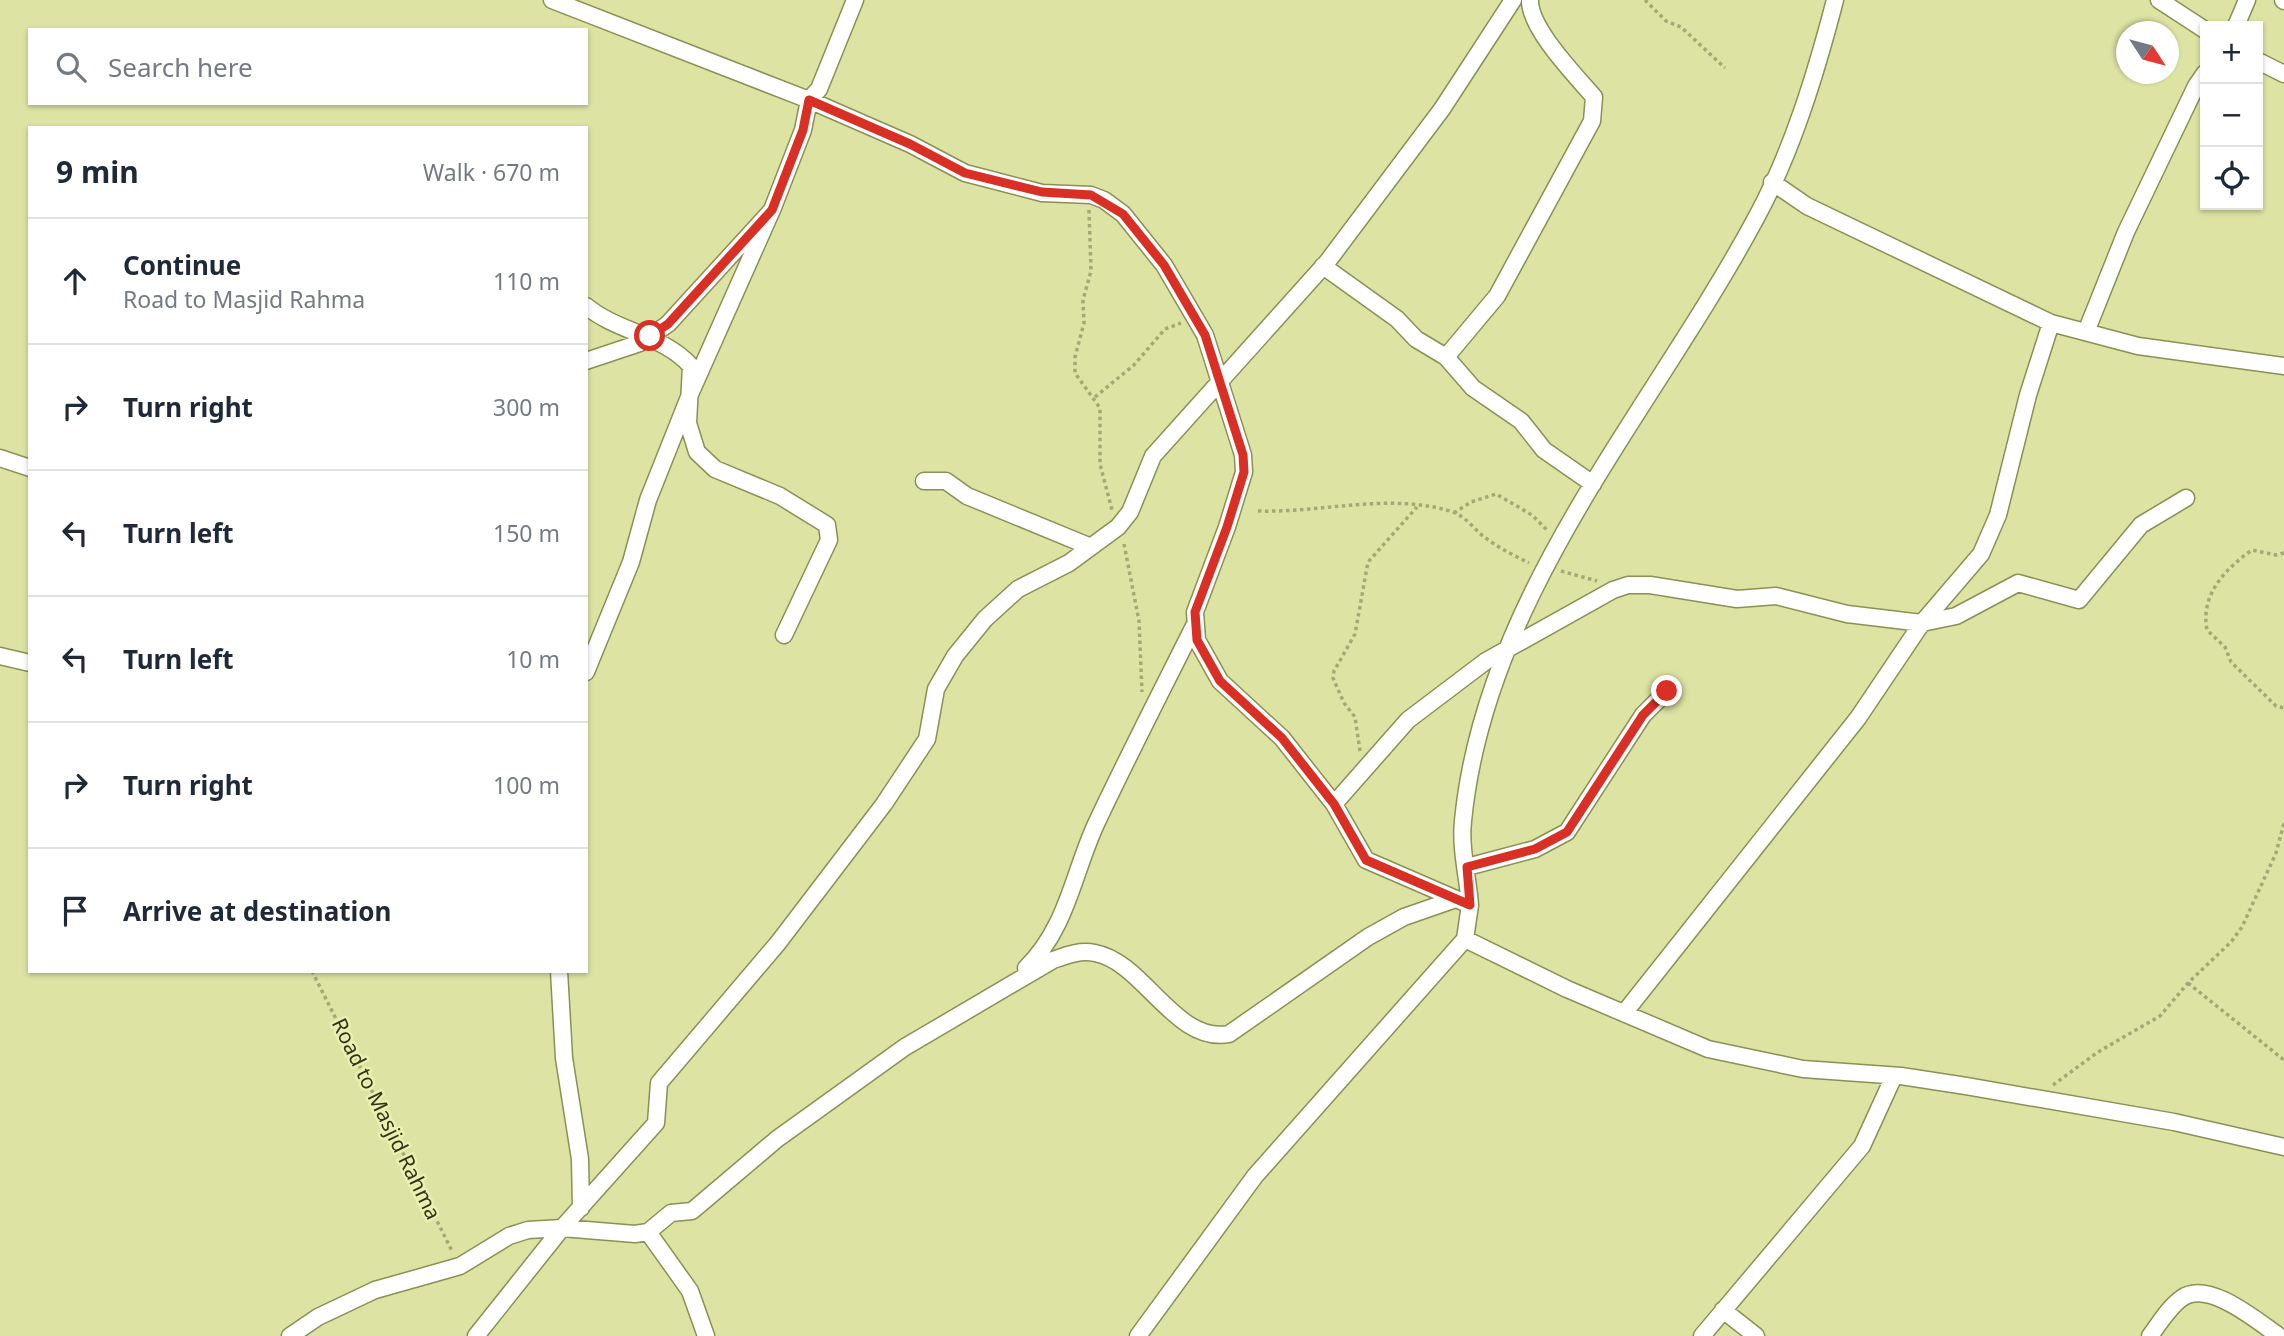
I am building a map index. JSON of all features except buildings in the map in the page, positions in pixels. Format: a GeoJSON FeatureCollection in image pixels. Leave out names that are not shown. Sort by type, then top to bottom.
{"type":"FeatureCollection","features":[{"type":"Feature","properties":{"kind":"street"},"geometry":{"type":"LineString","coordinates":[[552,0],[809,100],[910,144],[965,173],[1042,192],[1091,195],[1123,214],[1164,265],[1196,317],[1221,380],[1243,455],[1244,472],[1227,527],[1195,612],[1197,640],[1220,681],[1282,738],[1334,804],[1366,860],[1453,900],[1470,905]]}},
{"type":"Feature","properties":{"kind":"street"},"geometry":{"type":"LineString","coordinates":[[588,667],[631,562],[648,500],[691,392],[772,210],[803,130],[809,100],[819,89],[855,0]]}},
{"type":"Feature","properties":{"kind":"street"},"geometry":{"type":"LineString","coordinates":[[476,1336],[562,1228],[656,1123],[660,1083],[778,943],[884,804],[927,739],[936,689],[955,656],[985,619],[1018,589],[1069,563],[1118,527],[1130,512],[1153,456],[1323,266],[1442,109],[1513,0]]}},
{"type":"Feature","properties":{"kind":"street"},"geometry":{"type":"LineString","coordinates":[[1446,357],[1497,296],[1592,121],[1594,97],[1556,52],[1530,9],[1530,0]]}},
{"type":"Feature","properties":{"kind":"street"},"geometry":{"type":"LineString","coordinates":[[1138,1336],[1255,1177],[1465,939],[1470,905],[1463,823],[1480,720],[1508,650],[1556,546],[1737,251],[1772,182],[1797,121],[1835,0]]}},
{"type":"Feature","properties":{"kind":"street"},"geometry":{"type":"LineString","coordinates":[[2159,0],[2200,27]]}},
{"type":"Feature","properties":{"kind":"street"},"geometry":{"type":"LineString","coordinates":[[2238,21],[2248,0]]}},
{"type":"Feature","properties":{"kind":"street"},"geometry":{"type":"LineString","coordinates":[[2263,64],[2284,75]]}},
{"type":"Feature","properties":{"kind":"street"},"geometry":{"type":"LineString","coordinates":[[2086,332],[2126,233],[2200,80]]}},
{"type":"Feature","properties":{"kind":"street"},"geometry":{"type":"LineString","coordinates":[[1772,182],[1807,206],[2051,323],[2138,346],[2284,366]]}},
{"type":"Feature","properties":{"kind":"street"},"geometry":{"type":"LineString","coordinates":[[588,360],[640,343],[668,324],[772,210]]}},
{"type":"Feature","properties":{"kind":"street"},"geometry":{"type":"LineString","coordinates":[[1323,266],[1396,320],[1416,339],[1446,357],[1474,388],[1521,421],[1544,450],[1592,484]]}},
{"type":"Feature","properties":{"kind":"street"},"geometry":{"type":"LineString","coordinates":[[588,308],[600,317],[650,336],[680,354],[691,366],[688,424],[697,452],[715,468],[780,496],[827,525],[829,540],[784,635]]}},
{"type":"Feature","properties":{"kind":"street"},"geometry":{"type":"LineString","coordinates":[[1625,1012],[1858,718],[1922,623],[1980,554],[1998,515],[2028,395],[2051,323]]}},
{"type":"Feature","properties":{"kind":"street"},"geometry":{"type":"LineString","coordinates":[[0,458],[28,467]]}},
{"type":"Feature","properties":{"kind":"street"},"geometry":{"type":"LineString","coordinates":[[924,481],[946,481],[967,496],[1091,547]]}},
{"type":"Feature","properties":{"kind":"street"},"geometry":{"type":"LineString","coordinates":[[1334,804],[1408,720],[1486,661],[1547,630],[1595,597],[1619,588],[1650,585],[1737,599],[1776,596],[1847,614],[1922,623],[1956,616],[2018,583],[2079,600],[2141,526],[2186,498]]}},
{"type":"Feature","properties":{"kind":"street"},"geometry":{"type":"LineString","coordinates":[[1011,983],[1039,956],[1054,934],[1095,828],[1194,626]]}},
{"type":"Feature","properties":{"kind":"street"},"geometry":{"type":"LineString","coordinates":[[0,656],[28,663]]}},
{"type":"Feature","properties":{"kind":"street"},"geometry":{"type":"LineString","coordinates":[[1467,867],[1535,849],[1567,832],[1643,715],[1667,691]]}},
{"type":"Feature","properties":{"kind":"street"},"geometry":{"type":"LineString","coordinates":[[290,1336],[318,1317],[375,1290],[460,1266],[509,1237],[528,1230],[562,1228],[648,1232],[671,1213],[692,1211],[777,1139],[873,1070],[956,1015],[1053,960],[1078,952],[1098,953],[1117,963],[1198,1031],[1218,1036],[1229,1034],[1368,937],[1404,917],[1453,900]]}},
{"type":"Feature","properties":{"kind":"street"},"geometry":{"type":"LineString","coordinates":[[1465,939],[1567,989],[1721,1052],[1803,1069],[1894,1076],[2036,1098],[2174,1122],[2284,1147]]}},
{"type":"Feature","properties":{"kind":"street"},"geometry":{"type":"LineString","coordinates":[[559,973],[564,1058],[580,1159],[582,1208]]}},
{"type":"Feature","properties":{"kind":"street"},"geometry":{"type":"LineString","coordinates":[[1702,1336],[1863,1146],[1894,1076]]}},
{"type":"Feature","properties":{"kind":"street"},"geometry":{"type":"LineString","coordinates":[[648,1232],[690,1292],[706,1336]]}},
{"type":"Feature","properties":{"kind":"street"},"geometry":{"type":"LineString","coordinates":[[2150,1336],[2180,1299],[2190,1293],[2208,1293],[2240,1309],[2279,1336]]}},
{"type":"Feature","properties":{"kind":"street"},"geometry":{"type":"LineString","coordinates":[[1723,1310],[1756,1336]]}},
{"type":"Feature","properties":{"kind":"path"},"geometry":{"type":"LineString","coordinates":[[1645,0],[1667,21],[1681,27],[1725,68]]}},
{"type":"Feature","properties":{"kind":"path"},"geometry":{"type":"LineString","coordinates":[[1091,195],[1088,213],[1091,271],[1083,300],[1084,323],[1075,357],[1075,373],[1100,408],[1100,464],[1130,565],[1139,621],[1142,692]]}},
{"type":"Feature","properties":{"kind":"path"},"geometry":{"type":"LineString","coordinates":[[1094,397],[1128,371],[1165,329],[1196,317]]}},
{"type":"Feature","properties":{"kind":"path"},"geometry":{"type":"LineString","coordinates":[[1454,513],[1471,502],[1496,495],[1532,514],[1546,528],[1575,574]]}},
{"type":"Feature","properties":{"kind":"path"},"geometry":{"type":"LineString","coordinates":[[1258,511],[1294,512],[1374,504],[1418,506],[1454,513],[1508,553],[1546,568],[1619,588]]}},
{"type":"Feature","properties":{"kind":"path"},"geometry":{"type":"LineString","coordinates":[[1361,774],[1355,717],[1344,703],[1333,678],[1334,671],[1355,634],[1368,562],[1418,506]]}},
{"type":"Feature","properties":{"kind":"path"},"geometry":{"type":"LineString","coordinates":[[2284,552],[2271,555],[2252,550],[2232,564],[2208,597],[2205,607],[2207,631],[2225,647],[2231,662],[2276,706],[2284,708]]}},
{"type":"Feature","properties":{"kind":"path"},"geometry":{"type":"LineString","coordinates":[[2036,1098],[2098,1052],[2149,1024],[2231,942],[2242,927],[2276,853],[2284,822]]}},
{"type":"Feature","properties":{"kind":"path","name":"Road to Masjid Rahma"},"geometry":{"type":"LineString","coordinates":[[313,973],[460,1266]]}},
{"type":"Feature","properties":{"kind":"path"},"geometry":{"type":"LineString","coordinates":[[2188,983],[2284,1060]]}},
{"type":"Feature","properties":{"kind":"route"},"geometry":{"type":"LineString","coordinates":[[650,336],[668,324],[772,210],[803,130],[809,100],[910,144],[965,173],[1042,192],[1091,195],[1104,200],[1123,214],[1180,289],[1211,350],[1243,455],[1244,472],[1227,527],[1195,612],[1197,640],[1220,681],[1282,738],[1334,804],[1358,851],[1366,860],[1453,900],[1470,905],[1467,867],[1535,849],[1567,832],[1643,715],[1667,691]]}}]}
